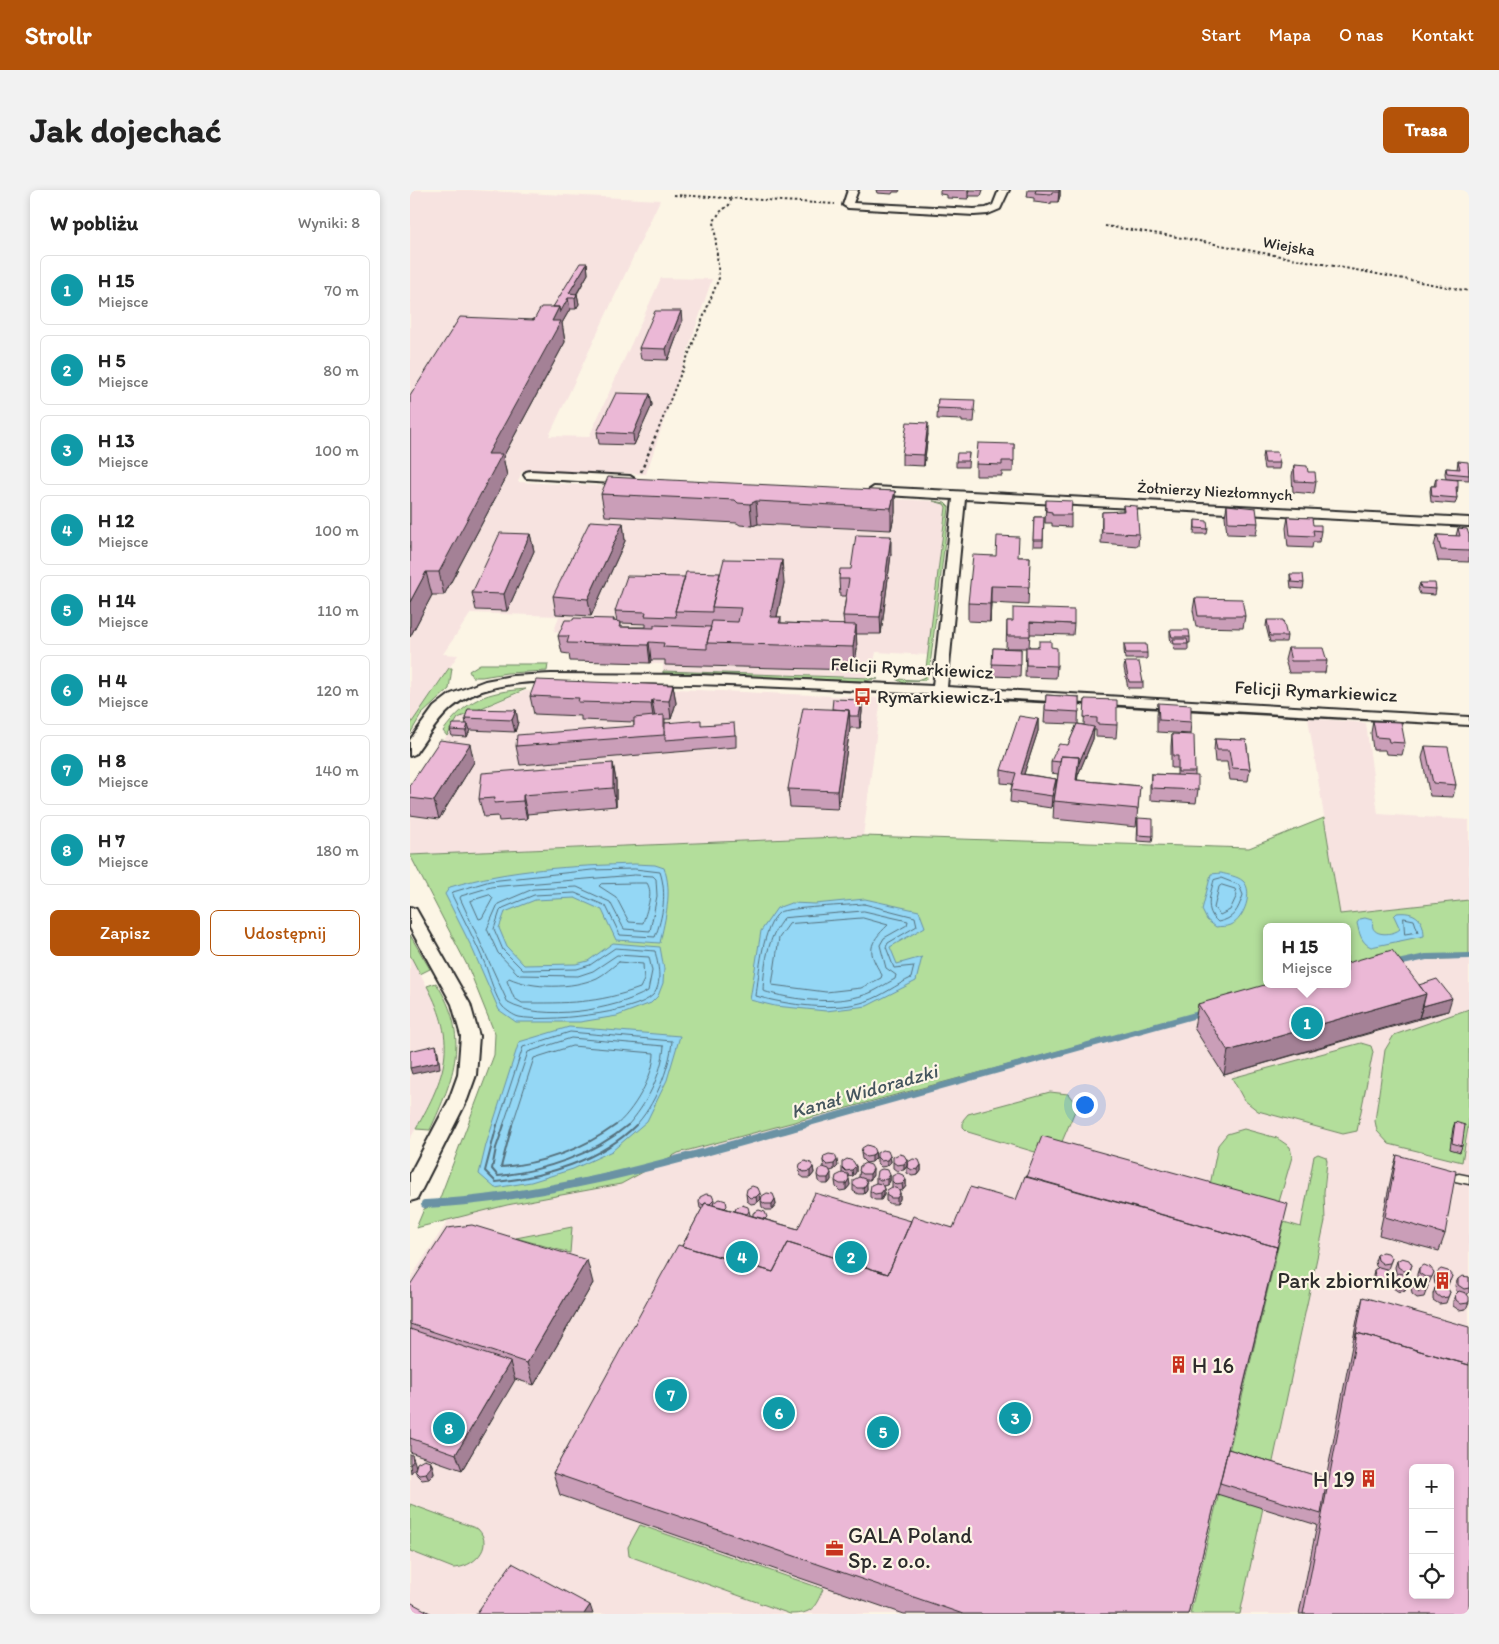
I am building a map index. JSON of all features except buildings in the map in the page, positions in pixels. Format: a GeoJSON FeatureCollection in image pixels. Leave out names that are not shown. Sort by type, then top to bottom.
{"type":"FeatureCollection","features":[{"type":"Feature","properties":{"kind":"street"},"geometry":{"type":"LineString","coordinates":[[853,190],[848,205],[974,212],[997,207],[1000,204],[1004,190]]}},
{"type":"Feature","properties":{"kind":"street"},"geometry":{"type":"LineString","coordinates":[[530,475],[638,480]]}},
{"type":"Feature","properties":{"kind":"street","name":"Żołnierzy Niezłomnych"},"geometry":{"type":"LineString","coordinates":[[863,491],[1469,522]]}},
{"type":"Feature","properties":{"kind":"street"},"geometry":{"type":"LineString","coordinates":[[940,690],[959,496]]}},
{"type":"Feature","properties":{"kind":"street","name":"Felicji Rymarkiewicz"},"geometry":{"type":"LineString","coordinates":[[410,751],[446,704],[479,687],[512,680],[700,679],[940,690],[1469,721]]}},
{"type":"Feature","properties":{"kind":"street"},"geometry":{"type":"LineString","coordinates":[[410,914],[461,1004],[470,1036],[467,1076],[461,1092],[410,1193]]}},
{"type":"Feature","properties":{"kind":"path"},"geometry":{"type":"LineString","coordinates":[[674,195],[848,205]]}},
{"type":"Feature","properties":{"kind":"path"},"geometry":{"type":"LineString","coordinates":[[638,480],[719,278],[714,221],[717,214],[723,208],[730,205],[732,198]]}},
{"type":"Feature","properties":{"kind":"path","name":"Wiejska"},"geometry":{"type":"LineString","coordinates":[[1105,226],[1150,232],[1469,291]]}},
{"type":"Feature","properties":{"kind":"shaded area"},"geometry":{"type":"Polygon","coordinates":[[[410,190],[470,190],[660,200],[549,436],[589,437],[661,278],[712,279],[646,474],[522,471],[518,482],[856,497],[933,501],[945,504],[928,655],[876,652],[871,678],[663,671],[663,664],[570,661],[572,654],[562,653],[568,637],[554,631],[559,616],[471,613],[443,654],[458,655],[410,725],[410,190]]]}},
{"type":"Feature","properties":{"kind":"shaded area"},"geometry":{"type":"Polygon","coordinates":[[[676,689],[881,698],[863,836],[410,855],[410,795],[458,718],[525,691],[676,689]]]}},
{"type":"Feature","properties":{"kind":"shaded area"},"geometry":{"type":"Polygon","coordinates":[[[1308,718],[1366,723],[1378,814],[1469,820],[1469,900],[1340,914],[1308,718]]]}},
{"type":"Feature","properties":{"kind":"shaded area"},"geometry":{"type":"Polygon","coordinates":[[[410,955],[435,1001],[446,1037],[445,1065],[432,1100],[410,1139],[410,955]]]}},
{"type":"Feature","properties":{"kind":"shaded area"},"geometry":{"type":"Polygon","coordinates":[[[1469,958],[1469,1614],[410,1614],[410,1279],[451,1216],[621,1183],[678,1153],[1012,1064],[1286,988],[1351,988],[1351,982],[1384,961],[1469,958]]]}},
{"type":"Feature","properties":{"kind":"green space"},"geometry":{"type":"Polygon","coordinates":[[[933,501],[945,503],[949,507],[929,674],[925,680],[906,681],[905,684],[896,679],[917,680],[925,677],[946,507],[944,504],[933,501]]]}},
{"type":"Feature","properties":{"kind":"green space"},"geometry":{"type":"Polygon","coordinates":[[[480,664],[548,664],[547,671],[472,677],[469,671],[480,664]]]}},
{"type":"Feature","properties":{"kind":"green space"},"geometry":{"type":"Polygon","coordinates":[[[449,668],[452,668],[449,689],[421,715],[410,734],[410,725],[449,668]]]}},
{"type":"Feature","properties":{"kind":"green space"},"geometry":{"type":"Polygon","coordinates":[[[663,671],[878,679],[863,681],[663,673],[663,671]]]}},
{"type":"Feature","properties":{"kind":"green space"},"geometry":{"type":"Polygon","coordinates":[[[526,689],[458,718],[447,736],[443,731],[460,711],[478,699],[500,692],[526,689]]]}},
{"type":"Feature","properties":{"kind":"green space"},"geometry":{"type":"Polygon","coordinates":[[[1324,818],[1340,914],[1469,900],[1469,958],[1384,961],[1351,970],[1351,923],[1263,923],[1263,988],[1287,988],[1012,1064],[678,1153],[621,1184],[507,1205],[416,1228],[424,1209],[438,1203],[494,1055],[495,1034],[468,967],[410,855],[863,836],[1249,848],[1324,818]]]}},
{"type":"Feature","properties":{"kind":"green space"},"geometry":{"type":"Polygon","coordinates":[[[410,935],[430,969],[420,974],[410,955],[410,935]]]}},
{"type":"Feature","properties":{"kind":"green space"},"geometry":{"type":"Polygon","coordinates":[[[436,983],[447,1002],[453,1021],[456,1039],[455,1057],[446,1093],[430,1130],[416,1129],[435,1092],[444,1059],[443,1025],[427,986],[436,983]]]}},
{"type":"Feature","properties":{"kind":"green space"},"geometry":{"type":"Polygon","coordinates":[[[1469,1009],[1469,1122],[1462,1162],[1389,1144],[1377,1131],[1375,1121],[1385,1050],[1394,1035],[1469,1009]]]}},
{"type":"Feature","properties":{"kind":"green space"},"geometry":{"type":"Polygon","coordinates":[[[1361,1043],[1371,1046],[1373,1052],[1357,1131],[1343,1134],[1258,1111],[1244,1100],[1232,1078],[1361,1043]]]}},
{"type":"Feature","properties":{"kind":"green space"},"geometry":{"type":"Polygon","coordinates":[[[1050,1092],[1068,1094],[1075,1103],[1075,1111],[1055,1158],[968,1132],[963,1127],[963,1120],[968,1114],[1050,1092]]]}},
{"type":"Feature","properties":{"kind":"green space"},"geometry":{"type":"Polygon","coordinates":[[[1244,1129],[1277,1138],[1290,1147],[1292,1157],[1274,1219],[1207,1200],[1218,1145],[1227,1134],[1244,1129]]]}},
{"type":"Feature","properties":{"kind":"green space"},"geometry":{"type":"Polygon","coordinates":[[[1318,1154],[1326,1157],[1327,1161],[1324,1192],[1325,1221],[1240,1614],[1190,1614],[1284,1222],[1301,1227],[1314,1156],[1318,1154]]]}},
{"type":"Feature","properties":{"kind":"green space"},"geometry":{"type":"Polygon","coordinates":[[[572,1227],[570,1253],[516,1238],[572,1227]]]}},
{"type":"Feature","properties":{"kind":"green space"},"geometry":{"type":"Polygon","coordinates":[[[410,1504],[478,1529],[483,1536],[484,1543],[479,1555],[468,1564],[453,1568],[410,1551],[410,1504]]]}},
{"type":"Feature","properties":{"kind":"green space"},"geometry":{"type":"Polygon","coordinates":[[[640,1525],[823,1589],[812,1609],[803,1613],[790,1614],[629,1556],[628,1547],[640,1525]]]}},
{"type":"Feature","properties":{"kind":"water"},"geometry":{"type":"Polygon","coordinates":[[[655,865],[664,868],[667,877],[666,915],[660,943],[616,940],[602,910],[575,898],[535,900],[505,912],[499,928],[507,947],[524,965],[576,964],[588,961],[613,943],[660,947],[664,969],[663,983],[658,996],[651,1003],[617,1016],[580,1022],[516,1022],[499,1010],[472,948],[445,894],[450,887],[518,872],[565,867],[655,865]]]}},
{"type":"Feature","properties":{"kind":"water"},"geometry":{"type":"Polygon","coordinates":[[[1221,873],[1243,881],[1248,891],[1246,904],[1236,922],[1229,926],[1216,927],[1207,920],[1202,910],[1211,874],[1221,873]]]}},
{"type":"Feature","properties":{"kind":"water"},"geometry":{"type":"Polygon","coordinates":[[[865,899],[919,911],[925,927],[890,947],[897,964],[922,957],[916,981],[867,1006],[826,1011],[775,1006],[750,1000],[761,931],[777,908],[791,903],[815,904],[865,899]]]}},
{"type":"Feature","properties":{"kind":"water"},"geometry":{"type":"Polygon","coordinates":[[[1397,913],[1408,913],[1417,917],[1424,930],[1424,936],[1371,947],[1365,943],[1357,923],[1360,919],[1372,920],[1373,928],[1378,933],[1390,933],[1400,929],[1394,916],[1397,913]]]}},
{"type":"Feature","properties":{"kind":"water"},"geometry":{"type":"Polygon","coordinates":[[[569,1027],[680,1036],[667,1080],[647,1121],[612,1151],[573,1169],[531,1182],[495,1188],[479,1174],[486,1145],[519,1042],[569,1027]]]}},
{"type":"Feature","properties":{"kind":"waterway","name":"Kanał Widoradzki"},"geometry":{"type":"LineString","coordinates":[[1393,964],[1426,957],[1469,956]]}},
{"type":"Feature","properties":{"kind":"waterway","name":"Kanał Widoradzki"},"geometry":{"type":"LineString","coordinates":[[798,1126],[1203,1013]]}},
{"type":"Feature","properties":{"kind":"waterway","name":"Kanał Widoradzki"},"geometry":{"type":"LineString","coordinates":[[425,1204],[521,1194],[569,1185],[663,1163],[803,1125]]}},
{"type":"Feature","properties":{"kind":"place","name":"Rymarkiewicz 1"},"geometry":{"type":"Point","coordinates":[863,696]}},
{"type":"Feature","properties":{"kind":"place","name":"H 15"},"geometry":{"type":"Point","coordinates":[1307,1023]}},
{"type":"Feature","properties":{"kind":"place","name":"H 12"},"geometry":{"type":"Point","coordinates":[742,1257]}},
{"type":"Feature","properties":{"kind":"place","name":"H 5"},"geometry":{"type":"Point","coordinates":[851,1257]}},
{"type":"Feature","properties":{"kind":"place","name":"Park zbiorników"},"geometry":{"type":"Point","coordinates":[1442,1280]}},
{"type":"Feature","properties":{"kind":"place","name":"H 16"},"geometry":{"type":"Point","coordinates":[1178,1365]}},
{"type":"Feature","properties":{"kind":"place","name":"H 8"},"geometry":{"type":"Point","coordinates":[671,1395]}},
{"type":"Feature","properties":{"kind":"place","name":"H 4"},"geometry":{"type":"Point","coordinates":[779,1413]}},
{"type":"Feature","properties":{"kind":"place","name":"H 13"},"geometry":{"type":"Point","coordinates":[1015,1418]}},
{"type":"Feature","properties":{"kind":"place","name":"H 7"},"geometry":{"type":"Point","coordinates":[449,1428]}},
{"type":"Feature","properties":{"kind":"place","name":"H 14"},"geometry":{"type":"Point","coordinates":[883,1432]}},
{"type":"Feature","properties":{"kind":"place","name":"H 19"},"geometry":{"type":"Point","coordinates":[1369,1479]}},
{"type":"Feature","properties":{"kind":"place","name":"GALA Poland Sp. z o.o."},"geometry":{"type":"Point","coordinates":[834,1548]}}]}
